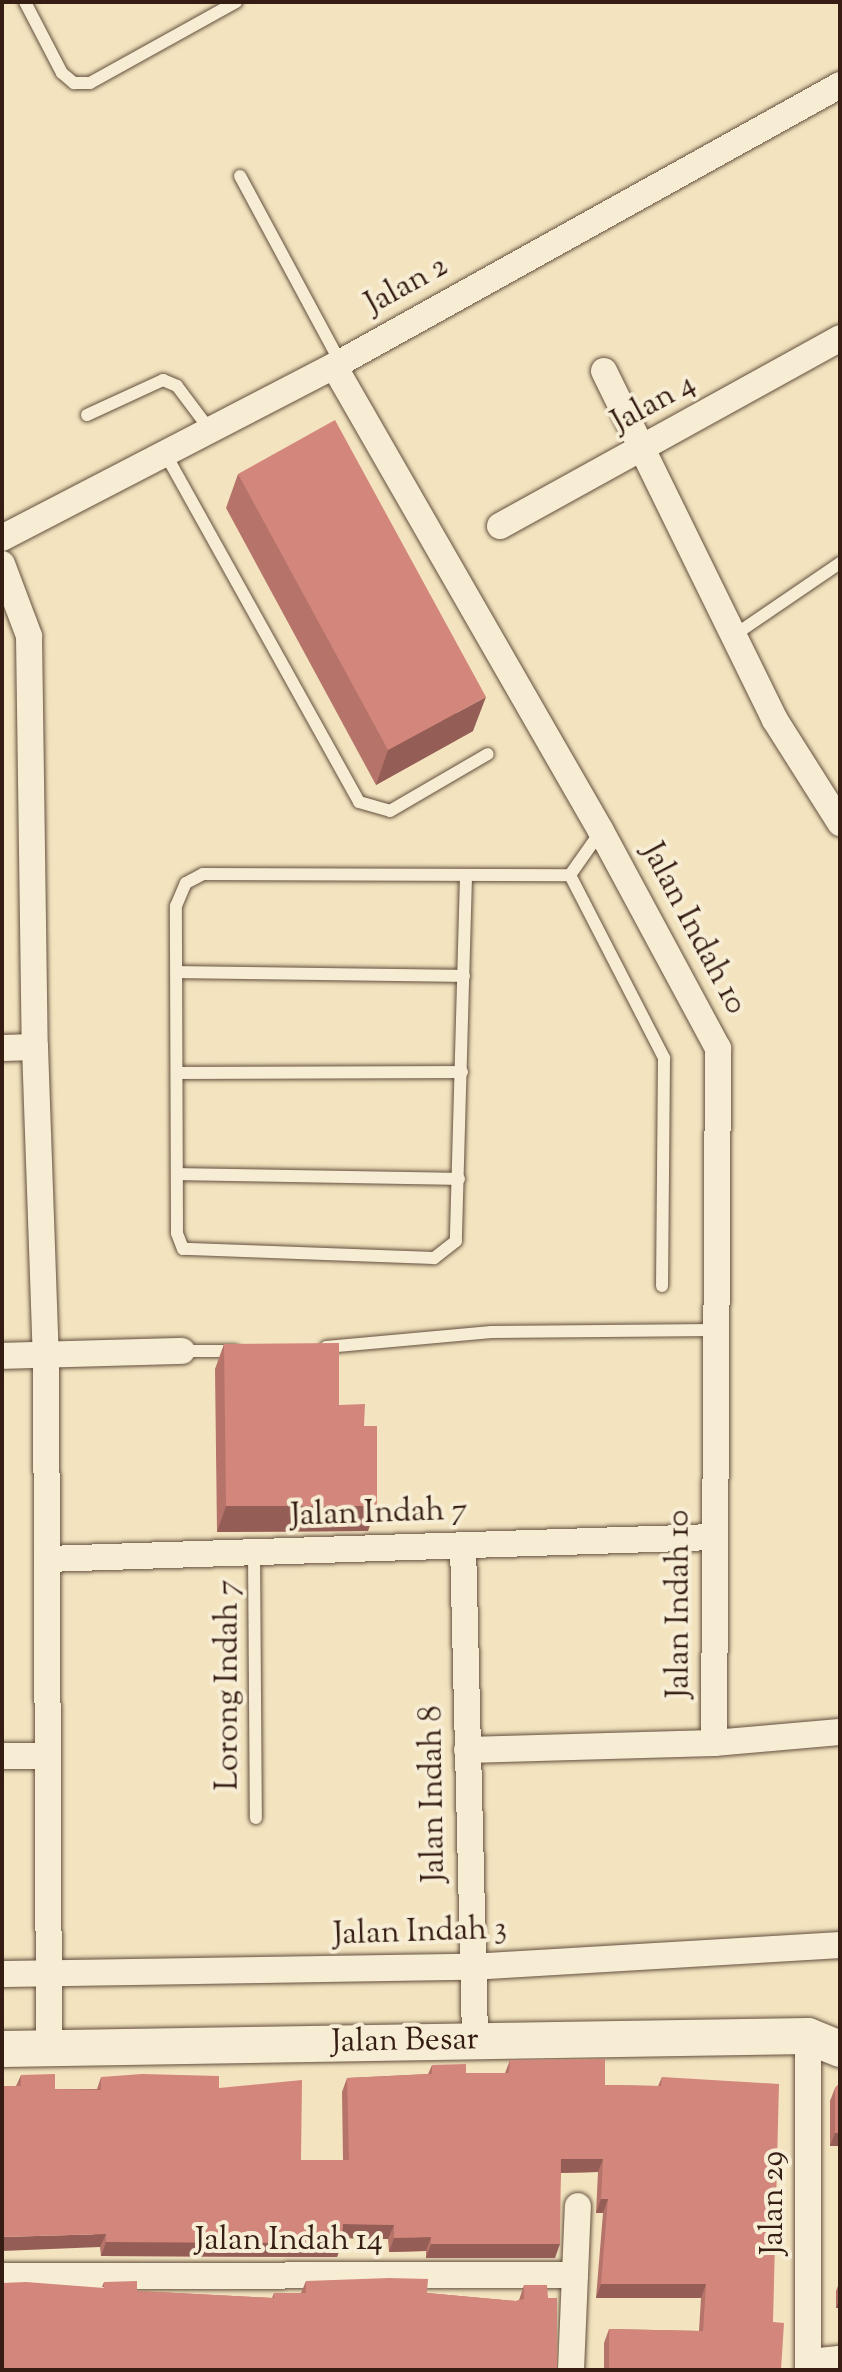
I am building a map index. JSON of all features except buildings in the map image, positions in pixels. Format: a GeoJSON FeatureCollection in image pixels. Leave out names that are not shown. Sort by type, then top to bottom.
{"type":"FeatureCollection","features":[{"type":"Feature","properties":{"kind":"street","name":"Jalan 2"},"geometry":{"type":"LineString","coordinates":[[2,538],[337,364],[840,85]]}},
{"type":"Feature","properties":{"kind":"street","name":"Jalan 4"},"geometry":{"type":"LineString","coordinates":[[500,526],[840,338]]}},
{"type":"Feature","properties":{"kind":"street","name":"Jalan Indah 10"},"geometry":{"type":"LineString","coordinates":[[337,364],[601,831],[718,1048],[714,1743]]}},
{"type":"Feature","properties":{"kind":"street"},"geometry":{"type":"LineString","coordinates":[[604,371],[775,720],[840,823]]}},
{"type":"Feature","properties":{"kind":"street"},"geometry":{"type":"LineString","coordinates":[[2,564],[29,636],[35,1047],[46,1357],[49,2048]]}},
{"type":"Feature","properties":{"kind":"street"},"geometry":{"type":"LineString","coordinates":[[2,1048],[35,1047]]}},
{"type":"Feature","properties":{"kind":"street"},"geometry":{"type":"LineString","coordinates":[[2,1356],[182,1351]]}},
{"type":"Feature","properties":{"kind":"street","name":"Jalan Indah 7"},"geometry":{"type":"LineString","coordinates":[[47,1559],[714,1537]]}},
{"type":"Feature","properties":{"kind":"street","name":"Jalan Indah 8"},"geometry":{"type":"LineString","coordinates":[[463,1545],[475,2041]]}},
{"type":"Feature","properties":{"kind":"street"},"geometry":{"type":"LineString","coordinates":[[467,1750],[714,1743],[840,1732]]}},
{"type":"Feature","properties":{"kind":"street"},"geometry":{"type":"LineString","coordinates":[[2,1756],[48,1756]]}},
{"type":"Feature","properties":{"kind":"street","name":"Jalan Indah 3"},"geometry":{"type":"LineString","coordinates":[[2,1974],[471,1967],[840,1945]]}},
{"type":"Feature","properties":{"kind":"street"},"geometry":{"type":"LineString","coordinates":[[824,2043],[840,2019]]}},
{"type":"Feature","properties":{"kind":"street","name":"Jalan Besar"},"geometry":{"type":"LineString","coordinates":[[2,2049],[475,2041],[824,2043]]}},
{"type":"Feature","properties":{"kind":"street","name":"Jalan 29"},"geometry":{"type":"LineString","coordinates":[[809,2366],[824,2043]]}},
{"type":"Feature","properties":{"kind":"street"},"geometry":{"type":"LineString","coordinates":[[571,2370],[578,2206]]}},
{"type":"Feature","properties":{"kind":"street","name":"Jalan Indah 14"},"geometry":{"type":"LineString","coordinates":[[2,2276],[575,2275]]}},
{"type":"Feature","properties":{"kind":"street"},"geometry":{"type":"LineString","coordinates":[[809,2366],[840,2359]]}},
{"type":"Feature","properties":{"kind":"lane"},"geometry":{"type":"LineString","coordinates":[[25,2],[62,73],[74,83],[90,83],[236,2]]}},
{"type":"Feature","properties":{"kind":"lane"},"geometry":{"type":"LineString","coordinates":[[240,176],[337,364]]}},
{"type":"Feature","properties":{"kind":"lane"},"geometry":{"type":"LineString","coordinates":[[87,415],[163,380],[177,386],[210,430]]}},
{"type":"Feature","properties":{"kind":"lane"},"geometry":{"type":"LineString","coordinates":[[166,455],[359,802],[390,811],[488,754]]}},
{"type":"Feature","properties":{"kind":"lane"},"geometry":{"type":"LineString","coordinates":[[733,636],[840,563]]}},
{"type":"Feature","properties":{"kind":"lane"},"geometry":{"type":"LineString","coordinates":[[570,875],[601,831]]}},
{"type":"Feature","properties":{"kind":"lane"},"geometry":{"type":"LineString","coordinates":[[466,876],[456,1241],[447,1253],[419,1257],[183,1249],[177,1233],[179,1073],[176,906],[186,883],[203,874],[570,875]]}},
{"type":"Feature","properties":{"kind":"lane"},"geometry":{"type":"LineString","coordinates":[[570,875],[664,1058],[662,1286]]}},
{"type":"Feature","properties":{"kind":"lane"},"geometry":{"type":"LineString","coordinates":[[178,972],[464,976]]}},
{"type":"Feature","properties":{"kind":"lane"},"geometry":{"type":"LineString","coordinates":[[179,1073],[462,1072]]}},
{"type":"Feature","properties":{"kind":"lane"},"geometry":{"type":"LineString","coordinates":[[179,1174],[459,1179]]}},
{"type":"Feature","properties":{"kind":"lane"},"geometry":{"type":"LineString","coordinates":[[313,1348],[491,1332],[716,1330]]}},
{"type":"Feature","properties":{"kind":"lane"},"geometry":{"type":"LineString","coordinates":[[182,1351],[252,1350]]}},
{"type":"Feature","properties":{"kind":"lane","name":"Lorong Indah 7"},"geometry":{"type":"LineString","coordinates":[[254,1552],[256,1818]]}}]}
